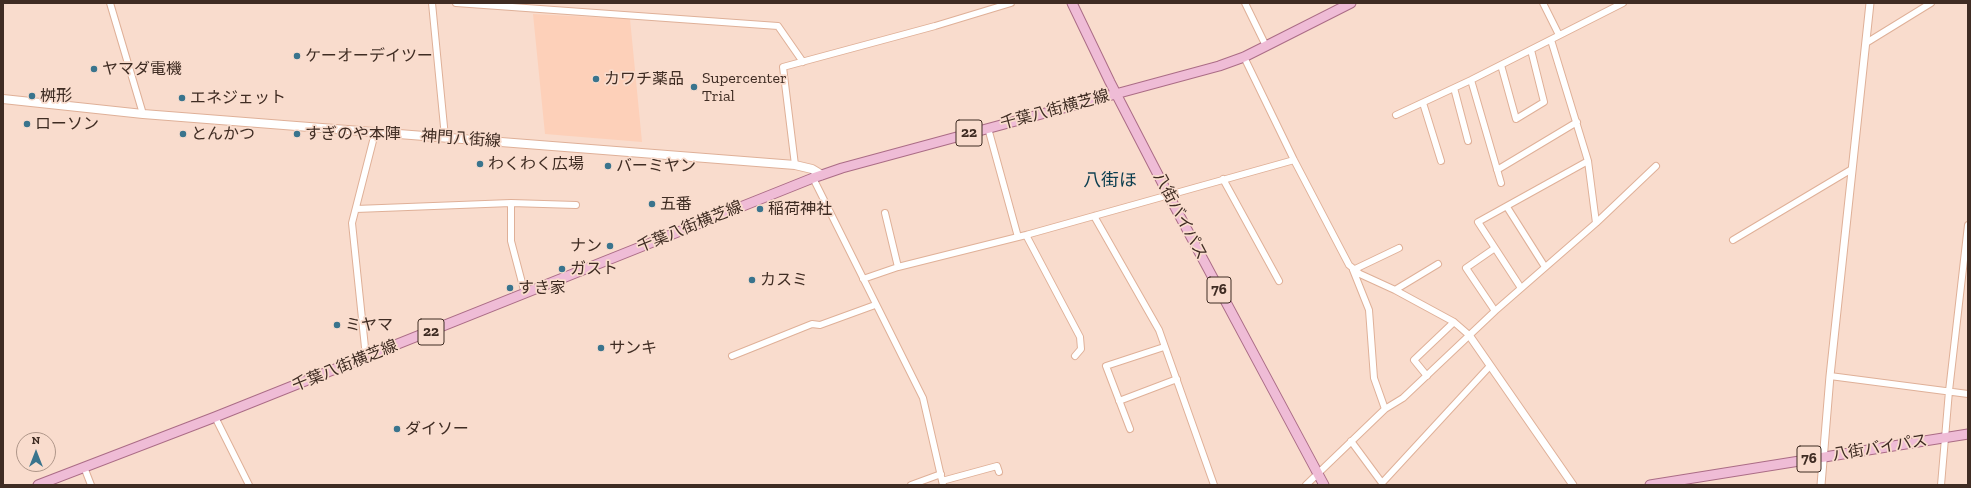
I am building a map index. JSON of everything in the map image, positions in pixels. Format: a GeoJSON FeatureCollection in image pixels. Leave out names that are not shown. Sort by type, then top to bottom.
{"type":"FeatureCollection","features":[{"type":"Feature","properties":{"kind":"main road","name":"76"},"geometry":{"type":"LineString","coordinates":[[1072,3],[1117,94]]}},
{"type":"Feature","properties":{"kind":"main road","name":"千葉八街横芝線"},"geometry":{"type":"LineString","coordinates":[[38,485],[215,417],[817,177],[988,128],[1117,94],[1244,57],[1351,3]]}},
{"type":"Feature","properties":{"kind":"main road","name":"八街バイパス"},"geometry":{"type":"LineString","coordinates":[[1117,94],[1168,194],[1317,475],[1324,485]]}},
{"type":"Feature","properties":{"kind":"main road","name":"神門八街線"},"geometry":{"type":"LineString","coordinates":[[3,99],[143,114],[795,165],[812,169],[817,177]]}},
{"type":"Feature","properties":{"kind":"main road","name":"八街バイパス"},"geometry":{"type":"LineString","coordinates":[[1650,485],[1968,434]]}},
{"type":"Feature","properties":{"kind":"street"},"geometry":{"type":"LineString","coordinates":[[110,3],[143,114]]}},
{"type":"Feature","properties":{"kind":"street"},"geometry":{"type":"LineString","coordinates":[[432,3],[445,137]]}},
{"type":"Feature","properties":{"kind":"street"},"geometry":{"type":"LineString","coordinates":[[456,3],[778,26],[803,62]]}},
{"type":"Feature","properties":{"kind":"street"},"geometry":{"type":"LineString","coordinates":[[795,165],[783,67],[935,26],[1011,3]]}},
{"type":"Feature","properties":{"kind":"street"},"geometry":{"type":"LineString","coordinates":[[1244,3],[1266,46]]}},
{"type":"Feature","properties":{"kind":"street"},"geometry":{"type":"LineString","coordinates":[[1543,3],[1559,35]]}},
{"type":"Feature","properties":{"kind":"street"},"geometry":{"type":"LineString","coordinates":[[1396,115],[1471,80],[1623,3]]}},
{"type":"Feature","properties":{"kind":"street"},"geometry":{"type":"LineString","coordinates":[[1821,485],[1830,376],[1870,3]]}},
{"type":"Feature","properties":{"kind":"street"},"geometry":{"type":"LineString","coordinates":[[1866,43],[1931,3]]}},
{"type":"Feature","properties":{"kind":"street"},"geometry":{"type":"LineString","coordinates":[[1551,40],[1588,161],[1596,223]]}},
{"type":"Feature","properties":{"kind":"street"},"geometry":{"type":"LineString","coordinates":[[1501,65],[1516,119],[1544,102],[1531,50]]}},
{"type":"Feature","properties":{"kind":"street"},"geometry":{"type":"LineString","coordinates":[[1244,57],[1294,160],[1353,270],[1369,310],[1374,378],[1385,409]]}},
{"type":"Feature","properties":{"kind":"street"},"geometry":{"type":"LineString","coordinates":[[1471,80],[1501,183]]}},
{"type":"Feature","properties":{"kind":"street"},"geometry":{"type":"LineString","coordinates":[[1454,88],[1468,141]]}},
{"type":"Feature","properties":{"kind":"street"},"geometry":{"type":"LineString","coordinates":[[1423,103],[1441,161]]}},
{"type":"Feature","properties":{"kind":"street"},"geometry":{"type":"LineString","coordinates":[[1497,170],[1577,122]]}},
{"type":"Feature","properties":{"kind":"street"},"geometry":{"type":"LineString","coordinates":[[988,128],[1018,237]]}},
{"type":"Feature","properties":{"kind":"street"},"geometry":{"type":"LineString","coordinates":[[366,357],[352,223],[375,133]]}},
{"type":"Feature","properties":{"kind":"street"},"geometry":{"type":"LineString","coordinates":[[863,279],[898,267],[1026,235],[1168,194],[1294,160]]}},
{"type":"Feature","properties":{"kind":"street"},"geometry":{"type":"LineString","coordinates":[[1521,288],[1478,222],[1588,161]]}},
{"type":"Feature","properties":{"kind":"street"},"geometry":{"type":"LineString","coordinates":[[1306,485],[1385,409],[1403,398],[1495,311],[1596,223],[1656,166]]}},
{"type":"Feature","properties":{"kind":"street"},"geometry":{"type":"LineString","coordinates":[[1733,240],[1852,169]]}},
{"type":"Feature","properties":{"kind":"street"},"geometry":{"type":"LineString","coordinates":[[817,177],[875,305],[923,398],[942,480]]}},
{"type":"Feature","properties":{"kind":"street"},"geometry":{"type":"LineString","coordinates":[[1223,179],[1279,281]]}},
{"type":"Feature","properties":{"kind":"street"},"geometry":{"type":"LineString","coordinates":[[356,209],[511,203],[576,205]]}},
{"type":"Feature","properties":{"kind":"street"},"geometry":{"type":"LineString","coordinates":[[511,203],[511,241],[525,294]]}},
{"type":"Feature","properties":{"kind":"street"},"geometry":{"type":"LineString","coordinates":[[1507,207],[1545,267]]}},
{"type":"Feature","properties":{"kind":"street"},"geometry":{"type":"LineString","coordinates":[[885,214],[898,267]]}},
{"type":"Feature","properties":{"kind":"street"},"geometry":{"type":"LineString","coordinates":[[1094,216],[1159,330],[1214,485]]}},
{"type":"Feature","properties":{"kind":"street"},"geometry":{"type":"LineString","coordinates":[[1941,485],[1949,391],[1968,225]]}},
{"type":"Feature","properties":{"kind":"street"},"geometry":{"type":"LineString","coordinates":[[1026,235],[1080,337],[1081,349],[1075,356]]}},
{"type":"Feature","properties":{"kind":"street"},"geometry":{"type":"LineString","coordinates":[[1353,270],[1399,248]]}},
{"type":"Feature","properties":{"kind":"street"},"geometry":{"type":"LineString","coordinates":[[1495,248],[1466,268],[1495,311]]}},
{"type":"Feature","properties":{"kind":"street"},"geometry":{"type":"LineString","coordinates":[[1395,290],[1438,264]]}},
{"type":"Feature","properties":{"kind":"street"},"geometry":{"type":"LineString","coordinates":[[1353,270],[1395,290],[1454,322],[1469,335],[1489,367],[1573,485]]}},
{"type":"Feature","properties":{"kind":"street"},"geometry":{"type":"LineString","coordinates":[[732,356],[812,324],[820,325],[875,305]]}},
{"type":"Feature","properties":{"kind":"street"},"geometry":{"type":"LineString","coordinates":[[1427,376],[1414,360],[1454,322]]}},
{"type":"Feature","properties":{"kind":"street"},"geometry":{"type":"LineString","coordinates":[[1130,429],[1106,366],[1164,347]]}},
{"type":"Feature","properties":{"kind":"street"},"geometry":{"type":"LineString","coordinates":[[1351,441],[1382,483],[1489,367]]}},
{"type":"Feature","properties":{"kind":"street"},"geometry":{"type":"LineString","coordinates":[[1830,376],[1968,394]]}},
{"type":"Feature","properties":{"kind":"street"},"geometry":{"type":"LineString","coordinates":[[1119,400],[1176,379]]}},
{"type":"Feature","properties":{"kind":"street"},"geometry":{"type":"LineString","coordinates":[[215,417],[249,485]]}},
{"type":"Feature","properties":{"kind":"street"},"geometry":{"type":"LineString","coordinates":[[911,485],[942,480],[997,466],[999,472]]}},
{"type":"Feature","properties":{"kind":"street"},"geometry":{"type":"LineString","coordinates":[[84,467],[91,485]]}},
{"type":"Feature","properties":{"kind":"shaded area"},"geometry":{"type":"Polygon","coordinates":[[[533,14],[630,19],[642,142],[545,134],[533,14]]]}},
{"type":"Feature","properties":{"kind":"place","name":"ケーオーデイツー"},"geometry":{"type":"Point","coordinates":[297,56]}},
{"type":"Feature","properties":{"kind":"place","name":"ヤマダ電機"},"geometry":{"type":"Point","coordinates":[94,69]}},
{"type":"Feature","properties":{"kind":"place","name":"カワチ薬品"},"geometry":{"type":"Point","coordinates":[596,79]}},
{"type":"Feature","properties":{"kind":"place","name":"Supercenter Trial"},"geometry":{"type":"Point","coordinates":[694,87]}},
{"type":"Feature","properties":{"kind":"place","name":"桝形"},"geometry":{"type":"Point","coordinates":[32,96]}},
{"type":"Feature","properties":{"kind":"place","name":"エネジェット"},"geometry":{"type":"Point","coordinates":[182,98]}},
{"type":"Feature","properties":{"kind":"place","name":"ローソン"},"geometry":{"type":"Point","coordinates":[27,124]}},
{"type":"Feature","properties":{"kind":"place","name":"とんかつ"},"geometry":{"type":"Point","coordinates":[183,134]}},
{"type":"Feature","properties":{"kind":"place","name":"すぎのや本陣"},"geometry":{"type":"Point","coordinates":[297,134]}},
{"type":"Feature","properties":{"kind":"place","name":"わくわく広場"},"geometry":{"type":"Point","coordinates":[480,164]}},
{"type":"Feature","properties":{"kind":"place","name":"バーミヤン"},"geometry":{"type":"Point","coordinates":[608,166]}},
{"type":"Feature","properties":{"kind":"place","name":"五番"},"geometry":{"type":"Point","coordinates":[652,204]}},
{"type":"Feature","properties":{"kind":"place","name":"稲荷神社"},"geometry":{"type":"Point","coordinates":[760,209]}},
{"type":"Feature","properties":{"kind":"place","name":"ナン"},"geometry":{"type":"Point","coordinates":[610,246]}},
{"type":"Feature","properties":{"kind":"place","name":"ガスト"},"geometry":{"type":"Point","coordinates":[562,269]}},
{"type":"Feature","properties":{"kind":"place","name":"カスミ"},"geometry":{"type":"Point","coordinates":[752,280]}},
{"type":"Feature","properties":{"kind":"place","name":"すき家"},"geometry":{"type":"Point","coordinates":[510,288]}},
{"type":"Feature","properties":{"kind":"place","name":"ミヤマ"},"geometry":{"type":"Point","coordinates":[337,325]}},
{"type":"Feature","properties":{"kind":"place","name":"サンキ"},"geometry":{"type":"Point","coordinates":[601,348]}},
{"type":"Feature","properties":{"kind":"place","name":"ダイソー"},"geometry":{"type":"Point","coordinates":[397,429]}},
{"type":"Feature","properties":{"kind":"district","name":"八街ほ"},"geometry":{"type":"Point","coordinates":[1110,181]}}]}
